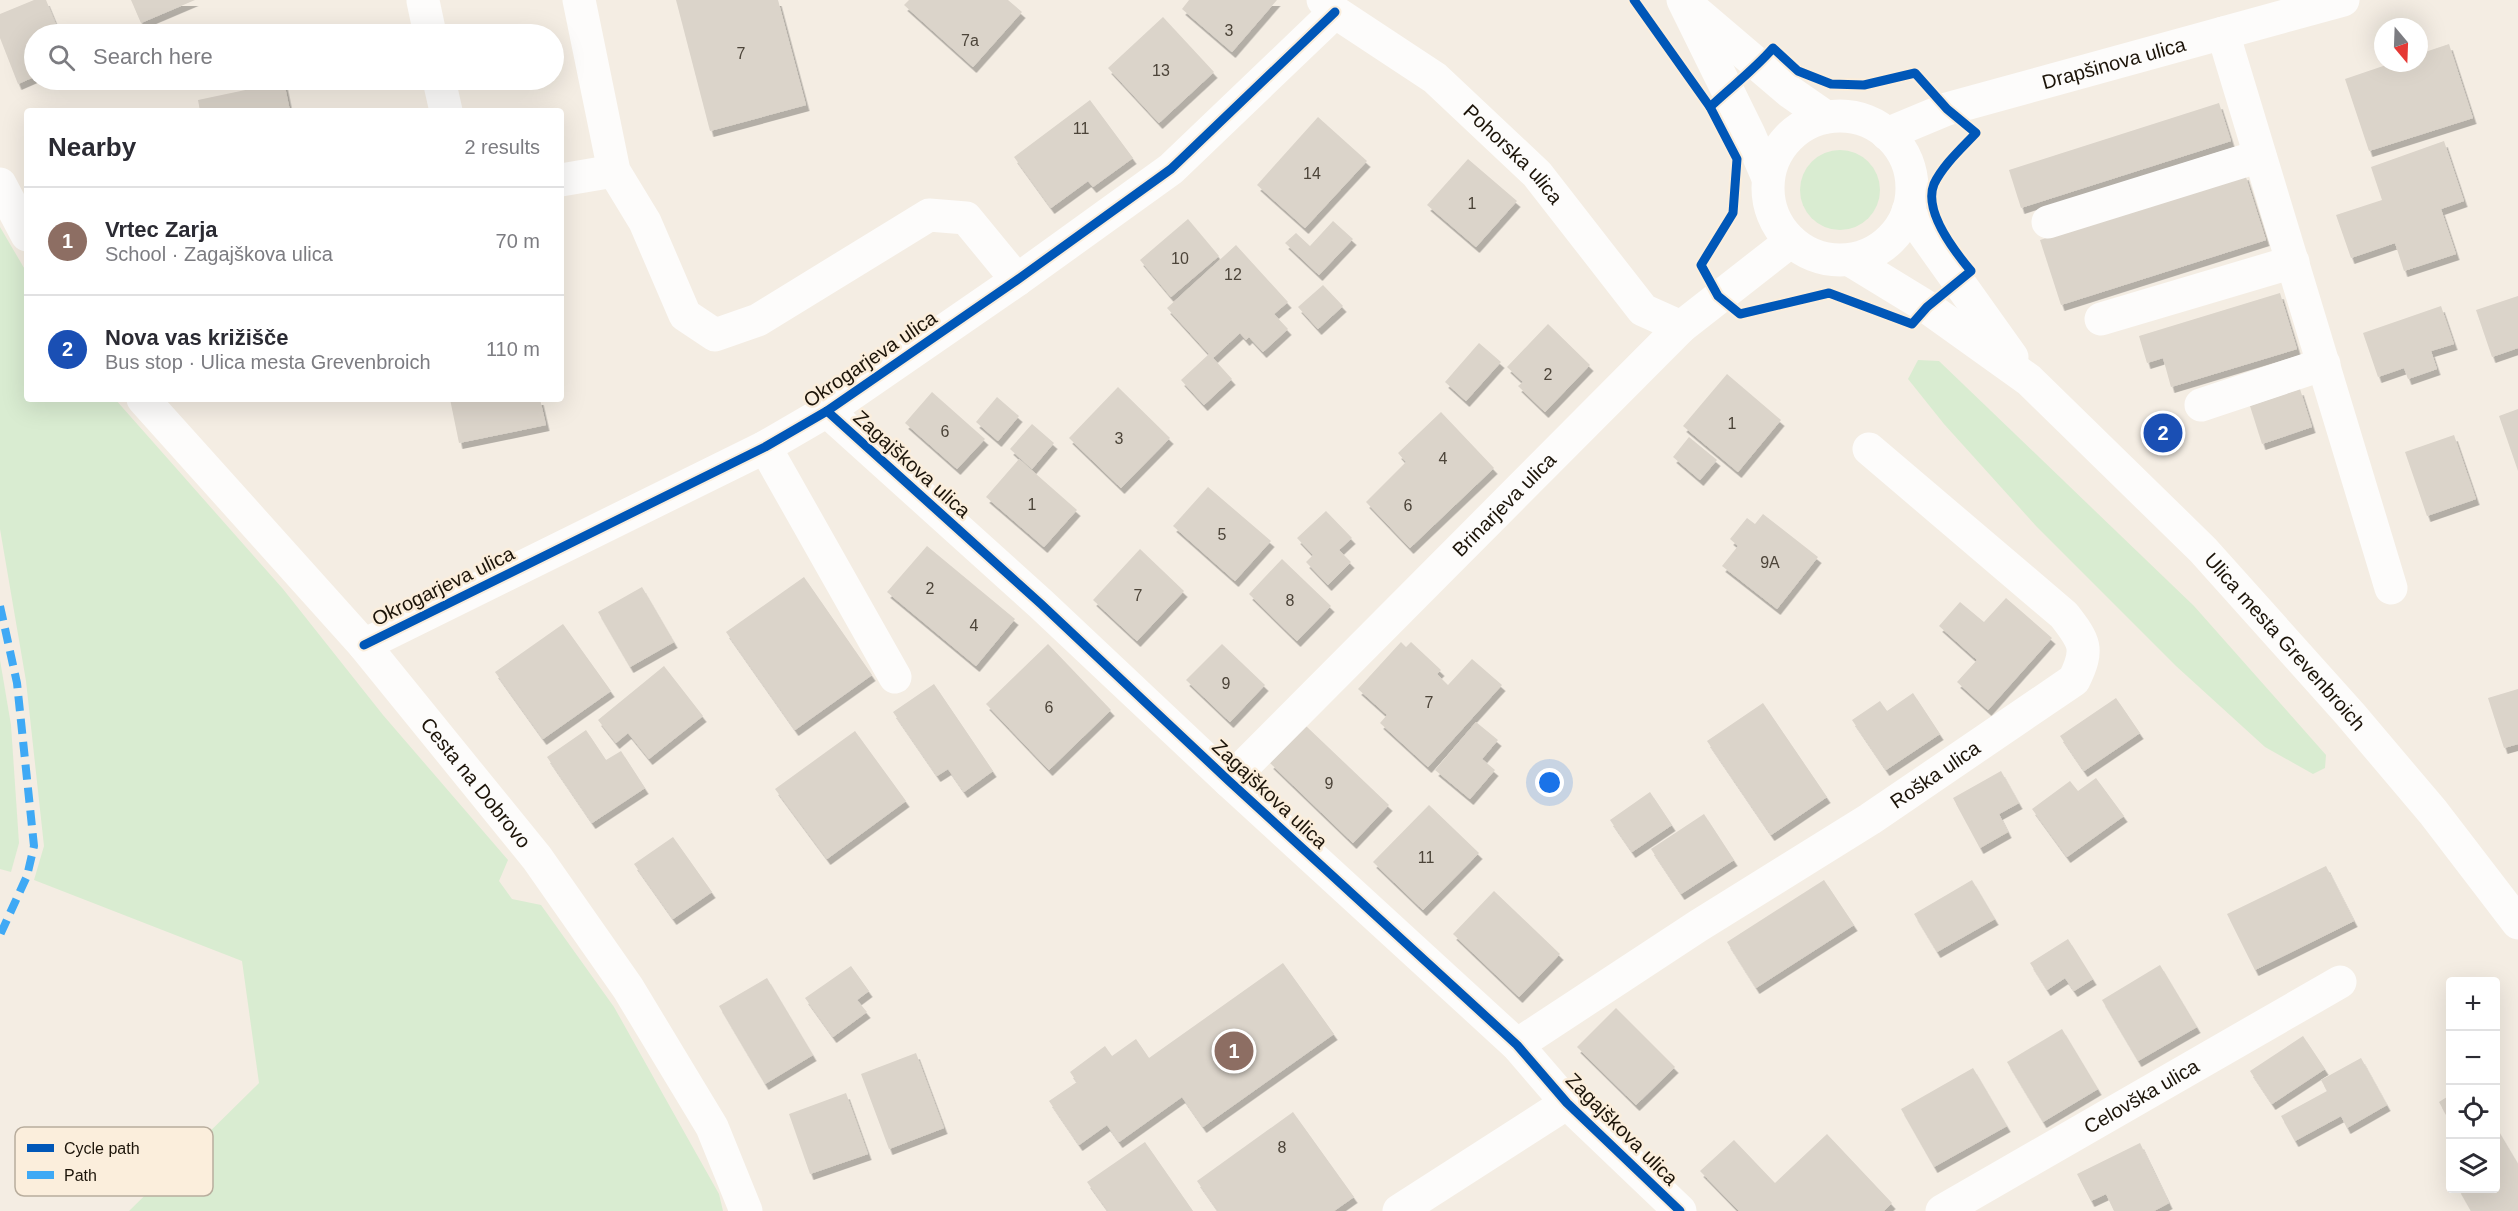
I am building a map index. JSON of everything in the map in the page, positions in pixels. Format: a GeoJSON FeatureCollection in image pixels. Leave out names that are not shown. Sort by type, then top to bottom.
{"type":"FeatureCollection","features":[{"type":"Feature","properties":{"kind":"street"},"geometry":{"type":"LineString","coordinates":[[579,0],[614,171],[645,222],[685,315],[715,335],[758,320],[929,215],[966,218],[1017,280]]}},
{"type":"Feature","properties":{"kind":"street"},"geometry":{"type":"LineString","coordinates":[[423,1],[428,24]]}},
{"type":"Feature","properties":{"kind":"street","name":"Drapšinova ulica"},"geometry":{"type":"LineString","coordinates":[[1887,134],[1947,109],[2338,1]]}},
{"type":"Feature","properties":{"kind":"street"},"geometry":{"type":"LineString","coordinates":[[1684,2],[1766,72],[1826,117]]}},
{"type":"Feature","properties":{"kind":"street"},"geometry":{"type":"LineString","coordinates":[[1684,2],[1749,134],[1768,178]]}},
{"type":"Feature","properties":{"kind":"street","name":"Okrogarjeva ulica"},"geometry":{"type":"LineString","coordinates":[[364,645],[765,447],[827,411],[1017,280],[1171,169],[1329,6]]}},
{"type":"Feature","properties":{"kind":"street","name":"Pohorska ulica"},"geometry":{"type":"LineString","coordinates":[[1329,6],[1435,78],[1537,174],[1643,310],[1680,327]]}},
{"type":"Feature","properties":{"kind":"street"},"geometry":{"type":"LineString","coordinates":[[2223,33],[2391,588]]}},
{"type":"Feature","properties":{"kind":"street"},"geometry":{"type":"LineString","coordinates":[[441,90],[445,108]]}},
{"type":"Feature","properties":{"kind":"street"},"geometry":{"type":"LineString","coordinates":[[1826,117],[1848,117],[1869,122],[1887,134],[1901,150],[1909,169],[1912,190],[1908,211],[1899,229],[1886,243],[1869,254],[1850,260],[1829,259],[1809,254],[1791,241],[1776,223],[1768,201],[1768,178],[1774,157],[1787,138],[1805,124],[1826,117]]}},
{"type":"Feature","properties":{"kind":"street"},"geometry":{"type":"LineString","coordinates":[[2048,222],[2260,156]]}},
{"type":"Feature","properties":{"kind":"street"},"geometry":{"type":"LineString","coordinates":[[564,179],[614,171]]}},
{"type":"Feature","properties":{"kind":"street"},"geometry":{"type":"LineString","coordinates":[[0,184],[24,229]]}},
{"type":"Feature","properties":{"kind":"street"},"geometry":{"type":"LineString","coordinates":[[1908,211],[2029,380]]}},
{"type":"Feature","properties":{"kind":"street","name":"Brinarjeva ulica"},"geometry":{"type":"LineString","coordinates":[[1229,781],[1680,327],[1791,241]]}},
{"type":"Feature","properties":{"kind":"street"},"geometry":{"type":"LineString","coordinates":[[1850,260],[1928,307],[2029,380]]}},
{"type":"Feature","properties":{"kind":"street"},"geometry":{"type":"LineString","coordinates":[[2101,319],[2293,262]]}},
{"type":"Feature","properties":{"kind":"street"},"geometry":{"type":"LineString","coordinates":[[2201,405],[2324,364]]}},
{"type":"Feature","properties":{"kind":"street","name":"Ulica mesta Grevenbroich"},"geometry":{"type":"LineString","coordinates":[[2029,380],[2203,550],[2350,714],[2433,812],[2518,923]]}},
{"type":"Feature","properties":{"kind":"street","name":"Cesta na Dobrovo"},"geometry":{"type":"LineString","coordinates":[[146,402],[364,645],[537,858],[628,988],[711,1127],[746,1211]]}},
{"type":"Feature","properties":{"kind":"street","name":"Zagajškova ulica"},"geometry":{"type":"LineString","coordinates":[[827,411],[1041,604],[1229,781],[1517,1045],[1567,1103],[1680,1211]]}},
{"type":"Feature","properties":{"kind":"street"},"geometry":{"type":"LineString","coordinates":[[765,447],[895,677]]}},
{"type":"Feature","properties":{"kind":"street","name":"Roška ulica"},"geometry":{"type":"LineString","coordinates":[[1517,1045],[1698,926],[1870,819],[2074,680],[2085,659],[2081,637],[2064,615],[1869,449]]}},
{"type":"Feature","properties":{"kind":"street","name":"Celovška ulica"},"geometry":{"type":"LineString","coordinates":[[1942,1211],[2340,982]]}},
{"type":"Feature","properties":{"kind":"street"},"geometry":{"type":"LineString","coordinates":[[1399,1211],[1567,1103]]}},
{"type":"Feature","properties":{"kind":"green space"},"geometry":{"type":"Polygon","coordinates":[[[1840,150],[1855,153],[1868,162],[1877,175],[1880,190],[1877,205],[1868,218],[1855,227],[1840,230],[1825,227],[1812,218],[1803,205],[1800,190],[1803,175],[1812,162],[1825,153],[1840,150]]]}},
{"type":"Feature","properties":{"kind":"green space"},"geometry":{"type":"Polygon","coordinates":[[[0,227],[24,268],[24,402],[118,402],[283,589],[383,715],[508,860],[499,881],[512,899],[541,905],[614,1007],[719,1194],[723,1211],[129,1211],[144,1196],[213,1196],[213,1128],[259,1083],[242,961],[34,880],[44,846],[26,681],[0,529],[0,227]]]}},
{"type":"Feature","properties":{"kind":"green space"},"geometry":{"type":"Polygon","coordinates":[[[1918,360],[1939,361],[2194,606],[2326,755],[2325,768],[2313,774],[2265,747],[2176,666],[2037,527],[1944,424],[1908,379],[1918,360]]]}},
{"type":"Feature","properties":{"kind":"green space"},"geometry":{"type":"Polygon","coordinates":[[[0,660],[11,725],[19,843],[11,872],[0,869],[0,660]]]}},
{"type":"Feature","properties":{"kind":"building"},"geometry":{"type":"Polygon","coordinates":[[[34,0],[46,0],[56,24],[24,24],[24,81],[18,84],[0,38],[0,14],[34,0]]]}},
{"type":"Feature","properties":{"kind":"building"},"geometry":{"type":"Polygon","coordinates":[[[131,0],[195,0],[141,23],[131,0]]]}},
{"type":"Feature","properties":{"kind":"building"},"geometry":{"type":"Polygon","coordinates":[[[676,0],[778,0],[806,105],[710,131],[676,0]]]}},
{"type":"Feature","properties":{"kind":"building"},"geometry":{"type":"Polygon","coordinates":[[[909,0],[1008,0],[1022,12],[973,67],[904,5],[909,0]]]}},
{"type":"Feature","properties":{"kind":"building"},"geometry":{"type":"Polygon","coordinates":[[[1189,0],[1277,0],[1232,52],[1182,9],[1189,0]]]}},
{"type":"Feature","properties":{"kind":"building"},"geometry":{"type":"Polygon","coordinates":[[[1163,17],[1214,72],[1159,123],[1108,68],[1163,17]]]}},
{"type":"Feature","properties":{"kind":"building"},"geometry":{"type":"Polygon","coordinates":[[[2449,44],[2473,118],[2369,151],[2345,79],[2374,69],[2374,72],[2428,72],[2428,51],[2449,44]]]}},
{"type":"Feature","properties":{"kind":"building"},"geometry":{"type":"Polygon","coordinates":[[[246,90],[286,90],[289,108],[199,108],[198,100],[246,90]]]}},
{"type":"Feature","properties":{"kind":"building"},"geometry":{"type":"Polygon","coordinates":[[[1090,100],[1133,158],[1093,187],[1088,181],[1051,208],[1014,157],[1090,100]]]}},
{"type":"Feature","properties":{"kind":"building"},"geometry":{"type":"Polygon","coordinates":[[[2219,103],[2231,141],[2021,208],[2009,170],[2219,103]]]}},
{"type":"Feature","properties":{"kind":"building"},"geometry":{"type":"Polygon","coordinates":[[[1318,117],[1367,161],[1305,228],[1257,185],[1318,117]]]}},
{"type":"Feature","properties":{"kind":"building"},"geometry":{"type":"Polygon","coordinates":[[[2444,141],[2464,201],[2441,209],[2456,254],[2404,271],[2395,243],[2351,258],[2336,215],[2382,200],[2371,167],[2444,141]]]}},
{"type":"Feature","properties":{"kind":"building"},"geometry":{"type":"Polygon","coordinates":[[[1468,159],[1517,201],[1476,247],[1427,205],[1468,159]]]}},
{"type":"Feature","properties":{"kind":"building"},"geometry":{"type":"Polygon","coordinates":[[[2245,174],[2266,240],[2061,305],[2040,240],[2245,174]]]}},
{"type":"Feature","properties":{"kind":"building"},"geometry":{"type":"Polygon","coordinates":[[[1188,219],[1219,256],[1171,297],[1140,260],[1188,219]]]}},
{"type":"Feature","properties":{"kind":"building"},"geometry":{"type":"Polygon","coordinates":[[[1333,221],[1353,239],[1319,275],[1285,243],[1296,233],[1310,246],[1333,221]]]}},
{"type":"Feature","properties":{"kind":"building"},"geometry":{"type":"Polygon","coordinates":[[[1236,245],[1288,302],[1274,314],[1288,329],[1263,352],[1249,337],[1246,340],[1240,333],[1213,358],[1232,379],[1204,405],[1181,380],[1209,354],[1167,308],[1236,245]]]}},
{"type":"Feature","properties":{"kind":"building"},"geometry":{"type":"Polygon","coordinates":[[[1323,285],[1343,306],[1318,329],[1298,307],[1323,285]]]}},
{"type":"Feature","properties":{"kind":"building"},"geometry":{"type":"Polygon","coordinates":[[[2280,293],[2297,349],[2171,387],[2163,358],[2147,363],[2139,336],[2280,293]]]}},
{"type":"Feature","properties":{"kind":"building"},"geometry":{"type":"Polygon","coordinates":[[[2518,296],[2518,348],[2492,357],[2476,310],[2518,296]]]}},
{"type":"Feature","properties":{"kind":"building"},"geometry":{"type":"Polygon","coordinates":[[[2441,306],[2454,344],[2431,351],[2437,369],[2408,379],[2404,368],[2378,377],[2363,333],[2441,306]]]}},
{"type":"Feature","properties":{"kind":"building"},"geometry":{"type":"Polygon","coordinates":[[[1548,324],[1590,365],[1545,412],[1518,386],[1523,382],[1507,367],[1548,324]]]}},
{"type":"Feature","properties":{"kind":"building"},"geometry":{"type":"Polygon","coordinates":[[[1479,343],[1501,362],[1466,401],[1445,382],[1479,343]]]}},
{"type":"Feature","properties":{"kind":"building"},"geometry":{"type":"Polygon","coordinates":[[[1727,374],[1781,420],[1738,472],[1683,426],[1727,374]]]}},
{"type":"Feature","properties":{"kind":"building"},"geometry":{"type":"Polygon","coordinates":[[[1118,387],[1170,438],[1121,488],[1069,438],[1118,387]]]}},
{"type":"Feature","properties":{"kind":"building"},"geometry":{"type":"Polygon","coordinates":[[[2300,389],[2312,427],[2262,444],[2250,406],[2300,389]]]}},
{"type":"Feature","properties":{"kind":"building"},"geometry":{"type":"Polygon","coordinates":[[[932,392],[985,439],[957,469],[905,423],[932,392]]]}},
{"type":"Feature","properties":{"kind":"building"},"geometry":{"type":"Polygon","coordinates":[[[997,397],[1019,416],[998,441],[976,422],[997,397]]]}},
{"type":"Feature","properties":{"kind":"building"},"geometry":{"type":"Polygon","coordinates":[[[451,402],[541,402],[546,425],[459,443],[451,402]]]}},
{"type":"Feature","properties":{"kind":"building"},"geometry":{"type":"Polygon","coordinates":[[[2518,409],[2518,471],[2499,416],[2518,409]]]}},
{"type":"Feature","properties":{"kind":"building"},"geometry":{"type":"Polygon","coordinates":[[[1441,412],[1494,468],[1410,548],[1366,502],[1406,462],[1398,453],[1441,412]]]}},
{"type":"Feature","properties":{"kind":"building"},"geometry":{"type":"Polygon","coordinates":[[[1032,424],[1054,443],[1032,469],[1010,449],[1032,424]]]}},
{"type":"Feature","properties":{"kind":"building"},"geometry":{"type":"Polygon","coordinates":[[[2454,435],[2476,499],[2427,516],[2405,452],[2454,435]]]}},
{"type":"Feature","properties":{"kind":"building"},"geometry":{"type":"Polygon","coordinates":[[[1689,437],[1717,460],[1700,480],[1673,457],[1689,437]]]}},
{"type":"Feature","properties":{"kind":"building"},"geometry":{"type":"Polygon","coordinates":[[[1019,459],[1077,510],[1044,547],[986,497],[1019,459]]]}},
{"type":"Feature","properties":{"kind":"building"},"geometry":{"type":"Polygon","coordinates":[[[1208,487],[1271,541],[1235,581],[1173,526],[1208,487]]]}},
{"type":"Feature","properties":{"kind":"building"},"geometry":{"type":"Polygon","coordinates":[[[1326,511],[1352,538],[1339,550],[1351,562],[1328,585],[1306,562],[1313,555],[1297,538],[1326,511]]]}},
{"type":"Feature","properties":{"kind":"building"},"geometry":{"type":"Polygon","coordinates":[[[1763,514],[1818,557],[1777,609],[1722,566],[1738,546],[1730,539],[1747,518],[1755,524],[1763,514]]]}},
{"type":"Feature","properties":{"kind":"building"},"geometry":{"type":"Polygon","coordinates":[[[927,546],[1015,619],[976,666],[887,592],[927,546]]]}},
{"type":"Feature","properties":{"kind":"building"},"geometry":{"type":"Polygon","coordinates":[[[1140,549],[1184,591],[1137,641],[1093,600],[1140,549]]]}},
{"type":"Feature","properties":{"kind":"building"},"geometry":{"type":"Polygon","coordinates":[[[1282,559],[1331,606],[1297,641],[1249,594],[1282,559]]]}},
{"type":"Feature","properties":{"kind":"building"},"geometry":{"type":"Polygon","coordinates":[[[804,577],[872,675],[795,730],[726,632],[804,577]]]}},
{"type":"Feature","properties":{"kind":"building"},"geometry":{"type":"Polygon","coordinates":[[[642,587],[674,642],[630,667],[598,612],[642,587]]]}},
{"type":"Feature","properties":{"kind":"building"},"geometry":{"type":"Polygon","coordinates":[[[2006,598],[2052,638],[1988,710],[1957,682],[1977,660],[1939,626],[1960,602],[1984,622],[2006,598]]]}},
{"type":"Feature","properties":{"kind":"building"},"geometry":{"type":"Polygon","coordinates":[[[563,624],[611,691],[543,739],[495,672],[563,624]]]}},
{"type":"Feature","properties":{"kind":"building"},"geometry":{"type":"Polygon","coordinates":[[[1401,642],[1406,647],[1411,642],[1441,670],[1437,674],[1448,685],[1472,659],[1502,685],[1428,767],[1380,723],[1387,715],[1358,689],[1401,642]]]}},
{"type":"Feature","properties":{"kind":"building"},"geometry":{"type":"Polygon","coordinates":[[[1048,644],[1111,710],[1049,770],[986,704],[1048,644]]]}},
{"type":"Feature","properties":{"kind":"building"},"geometry":{"type":"Polygon","coordinates":[[[1222,644],[1265,685],[1230,722],[1186,680],[1222,644]]]}},
{"type":"Feature","properties":{"kind":"building"},"geometry":{"type":"Polygon","coordinates":[[[664,666],[703,716],[649,759],[628,733],[616,743],[598,720],[664,666]]]}},
{"type":"Feature","properties":{"kind":"building"},"geometry":{"type":"Polygon","coordinates":[[[934,684],[993,771],[964,792],[948,769],[937,776],[893,712],[934,684]]]}},
{"type":"Feature","properties":{"kind":"building"},"geometry":{"type":"Polygon","coordinates":[[[2518,689],[2518,744],[2504,748],[2488,698],[2518,689]]]}},
{"type":"Feature","properties":{"kind":"building"},"geometry":{"type":"Polygon","coordinates":[[[1913,693],[1940,734],[1886,770],[1852,720],[1880,701],[1887,711],[1913,693]]]}},
{"type":"Feature","properties":{"kind":"building"},"geometry":{"type":"Polygon","coordinates":[[[2116,698],[2140,733],[2084,771],[2060,736],[2116,698]]]}},
{"type":"Feature","properties":{"kind":"building"},"geometry":{"type":"Polygon","coordinates":[[[1763,703],[1827,797],[1771,835],[1707,741],[1763,703]]]}},
{"type":"Feature","properties":{"kind":"building"},"geometry":{"type":"Polygon","coordinates":[[[1476,722],[1498,740],[1482,759],[1495,770],[1470,799],[1435,770],[1476,722]]]}},
{"type":"Feature","properties":{"kind":"building"},"geometry":{"type":"Polygon","coordinates":[[[1306,726],[1389,805],[1353,843],[1270,763],[1306,726]]]}},
{"type":"Feature","properties":{"kind":"building"},"geometry":{"type":"Polygon","coordinates":[[[586,730],[606,760],[621,751],[645,788],[592,823],[547,757],[586,730]]]}},
{"type":"Feature","properties":{"kind":"building"},"geometry":{"type":"Polygon","coordinates":[[[855,731],[906,801],[827,859],[775,789],[855,731]]]}},
{"type":"Feature","properties":{"kind":"building"},"geometry":{"type":"Polygon","coordinates":[[[2001,771],[2019,803],[1999,814],[2008,832],[1980,848],[1953,798],[2001,771]]]}},
{"type":"Feature","properties":{"kind":"building"},"geometry":{"type":"Polygon","coordinates":[[[2096,778],[2124,816],[2067,857],[2032,809],[2070,781],[2078,791],[2096,778]]]}},
{"type":"Feature","properties":{"kind":"building"},"geometry":{"type":"Polygon","coordinates":[[[1650,792],[1672,825],[1632,852],[1610,820],[1650,792]]]}},
{"type":"Feature","properties":{"kind":"building"},"geometry":{"type":"Polygon","coordinates":[[[1429,805],[1479,853],[1423,910],[1373,862],[1429,805]]]}},
{"type":"Feature","properties":{"kind":"building"},"geometry":{"type":"Polygon","coordinates":[[[1704,814],[1734,860],[1681,894],[1651,849],[1704,814]]]}},
{"type":"Feature","properties":{"kind":"building"},"geometry":{"type":"Polygon","coordinates":[[[673,837],[712,892],[673,919],[634,864],[673,837]]]}},
{"type":"Feature","properties":{"kind":"building"},"geometry":{"type":"Polygon","coordinates":[[[2326,866],[2354,921],[2255,970],[2227,914],[2326,866]]]}},
{"type":"Feature","properties":{"kind":"building"},"geometry":{"type":"Polygon","coordinates":[[[1824,880],[1854,925],[1756,988],[1727,942],[1824,880]]]}},
{"type":"Feature","properties":{"kind":"building"},"geometry":{"type":"Polygon","coordinates":[[[1972,880],[1995,919],[1937,952],[1914,914],[1972,880]]]}},
{"type":"Feature","properties":{"kind":"building"},"geometry":{"type":"Polygon","coordinates":[[[1494,891],[1560,954],[1519,997],[1453,934],[1494,891]]]}},
{"type":"Feature","properties":{"kind":"building"},"geometry":{"type":"Polygon","coordinates":[[[2068,939],[2093,979],[2074,991],[2065,978],[2047,990],[2030,963],[2068,939]]]}},
{"type":"Feature","properties":{"kind":"building"},"geometry":{"type":"Polygon","coordinates":[[[1283,963],[1334,1034],[1203,1127],[1182,1097],[1119,1142],[1107,1125],[1079,1145],[1049,1101],[1077,1082],[1070,1072],[1105,1046],[1112,1056],[1136,1039],[1149,1058],[1283,963]]]}},
{"type":"Feature","properties":{"kind":"building"},"geometry":{"type":"Polygon","coordinates":[[[2160,965],[2197,1027],[2138,1061],[2102,1000],[2160,965]]]}},
{"type":"Feature","properties":{"kind":"building"},"geometry":{"type":"Polygon","coordinates":[[[851,966],[869,991],[857,1000],[867,1012],[833,1037],[805,998],[851,966]]]}},
{"type":"Feature","properties":{"kind":"building"},"geometry":{"type":"Polygon","coordinates":[[[767,978],[813,1055],[765,1084],[719,1006],[767,978]]]}},
{"type":"Feature","properties":{"kind":"building"},"geometry":{"type":"Polygon","coordinates":[[[1616,1008],[1675,1067],[1636,1105],[1577,1047],[1616,1008]]]}},
{"type":"Feature","properties":{"kind":"building"},"geometry":{"type":"Polygon","coordinates":[[[2062,1029],[2098,1089],[2043,1122],[2007,1062],[2062,1029]]]}},
{"type":"Feature","properties":{"kind":"building"},"geometry":{"type":"Polygon","coordinates":[[[2303,1036],[2325,1069],[2272,1104],[2250,1071],[2303,1036]]]}},
{"type":"Feature","properties":{"kind":"building"},"geometry":{"type":"Polygon","coordinates":[[[916,1053],[944,1128],[889,1149],[861,1074],[916,1053]]]}},
{"type":"Feature","properties":{"kind":"building"},"geometry":{"type":"Polygon","coordinates":[[[2361,1058],[2387,1105],[2347,1128],[2341,1116],[2295,1141],[2281,1116],[2327,1091],[2321,1080],[2361,1058]]]}},
{"type":"Feature","properties":{"kind":"building"},"geometry":{"type":"Polygon","coordinates":[[[1973,1068],[2007,1126],[1934,1167],[1901,1109],[1973,1068]]]}},
{"type":"Feature","properties":{"kind":"building"},"geometry":{"type":"Polygon","coordinates":[[[846,1093],[868,1154],[810,1174],[789,1114],[846,1093]]]}},
{"type":"Feature","properties":{"kind":"building"},"geometry":{"type":"Polygon","coordinates":[[[2446,1098],[2446,1115],[2439,1102],[2446,1098]]]}},
{"type":"Feature","properties":{"kind":"building"},"geometry":{"type":"Polygon","coordinates":[[[1293,1112],[1354,1197],[1334,1211],[1218,1211],[1197,1181],[1293,1112]]]}},
{"type":"Feature","properties":{"kind":"building"},"geometry":{"type":"Polygon","coordinates":[[[1827,1134],[1892,1203],[1884,1211],[1739,1211],[1700,1171],[1734,1140],[1775,1183],[1827,1134]]]}},
{"type":"Feature","properties":{"kind":"building"},"geometry":{"type":"Polygon","coordinates":[[[2500,1134],[2518,1164],[2518,1211],[2471,1211],[2461,1193],[2500,1193],[2500,1134]]]}},
{"type":"Feature","properties":{"kind":"building"},"geometry":{"type":"Polygon","coordinates":[[[1145,1142],[1193,1211],[1108,1211],[1087,1182],[1145,1142]]]}},
{"type":"Feature","properties":{"kind":"building"},"geometry":{"type":"Polygon","coordinates":[[[2140,1143],[2169,1203],[2154,1211],[2114,1211],[2106,1194],[2091,1201],[2077,1174],[2140,1143]]]}},
{"type":"Feature","properties":{"kind":"marked path"},"geometry":{"type":"LineString","coordinates":[[0,606],[17,683],[34,846],[27,876],[0,935]]}},
{"type":"Feature","properties":{"kind":"cycle path"},"geometry":{"type":"LineString","coordinates":[[1634,0],[1710,107]]}},
{"type":"Feature","properties":{"kind":"cycle path"},"geometry":{"type":"LineString","coordinates":[[364,645],[765,447],[827,411],[1017,280],[1171,169],[1335,12]]}},
{"type":"Feature","properties":{"kind":"cycle path"},"geometry":{"type":"LineString","coordinates":[[1773,48],[1798,71],[1831,84],[1864,85],[1915,73],[1947,109],[1976,133],[1942,170],[1934,184],[1932,195],[1933,206],[1942,230],[1971,271],[1927,307],[1912,324],[1829,293],[1740,314],[1718,296],[1701,265],[1733,213],[1737,159],[1710,107],[1773,48]]}},
{"type":"Feature","properties":{"kind":"cycle path"},"geometry":{"type":"LineString","coordinates":[[827,411],[1041,604],[1229,781],[1517,1045],[1567,1103],[1680,1211]]}},
{"type":"Feature","properties":{"kind":"place","name":"Nova vas križišče"},"geometry":{"type":"Point","coordinates":[2163,433]}},
{"type":"Feature","properties":{"kind":"place","name":"Vrtec Zarja"},"geometry":{"type":"Point","coordinates":[1234,1051]}}]}
